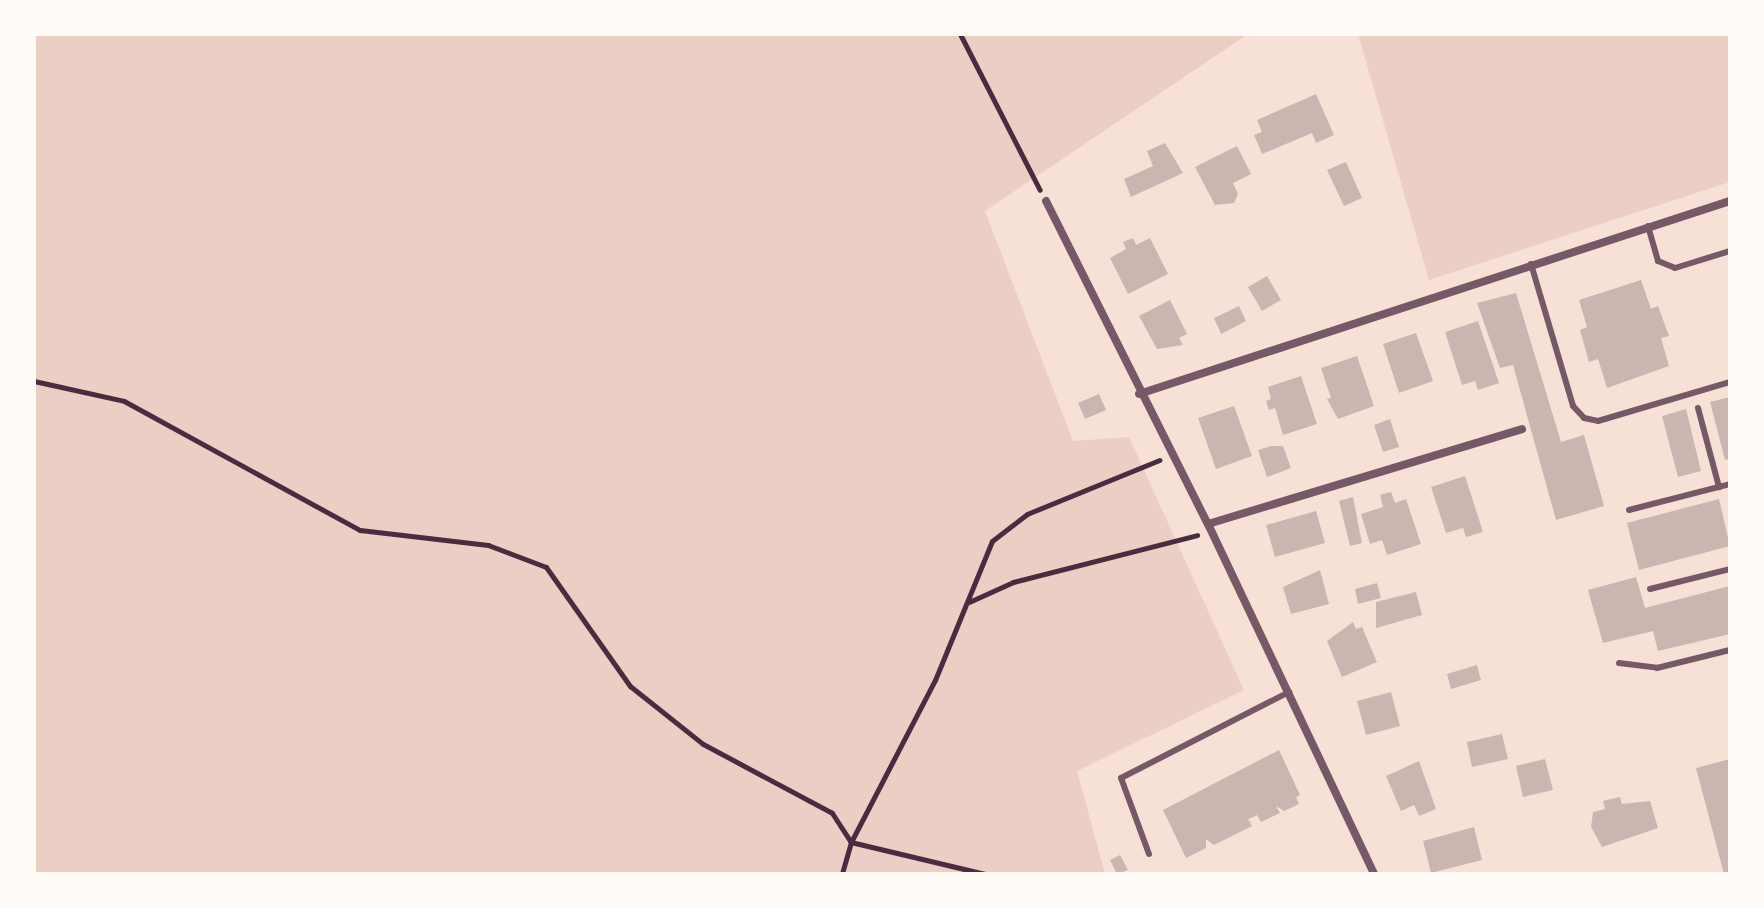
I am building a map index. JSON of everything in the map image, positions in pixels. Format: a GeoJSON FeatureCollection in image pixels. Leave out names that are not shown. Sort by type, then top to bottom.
{"type":"FeatureCollection","features":[{"type":"Feature","properties":{"kind":"street"},"geometry":{"type":"LineString","coordinates":[[1046,201],[1139,394],[1209,527],[1374,874]]}},
{"type":"Feature","properties":{"kind":"street"},"geometry":{"type":"LineString","coordinates":[[1139,394],[1730,201]]}},
{"type":"Feature","properties":{"kind":"street"},"geometry":{"type":"LineString","coordinates":[[1209,527],[1522,429]]}},
{"type":"Feature","properties":{"kind":"lane"},"geometry":{"type":"LineString","coordinates":[[1648,226],[1658,261],[1675,268],[1730,251]]}},
{"type":"Feature","properties":{"kind":"lane"},"geometry":{"type":"LineString","coordinates":[[1531,264],[1573,406],[1584,418],[1598,421],[1730,382]]}},
{"type":"Feature","properties":{"kind":"lane"},"geometry":{"type":"LineString","coordinates":[[1698,408],[1719,487]]}},
{"type":"Feature","properties":{"kind":"lane"},"geometry":{"type":"LineString","coordinates":[[1629,510],[1730,485]]}},
{"type":"Feature","properties":{"kind":"lane"},"geometry":{"type":"LineString","coordinates":[[1650,589],[1730,569]]}},
{"type":"Feature","properties":{"kind":"lane"},"geometry":{"type":"LineString","coordinates":[[1619,663],[1657,668],[1730,650]]}},
{"type":"Feature","properties":{"kind":"lane"},"geometry":{"type":"LineString","coordinates":[[1149,854],[1121,778],[1289,692]]}},
{"type":"Feature","properties":{"kind":"path"},"geometry":{"type":"LineString","coordinates":[[960,34],[1046,201]]}},
{"type":"Feature","properties":{"kind":"path"},"geometry":{"type":"LineString","coordinates":[[34,381],[124,401],[360,530],[488,545],[546,567],[630,686],[703,744],[832,813],[851,842],[985,874]]}},
{"type":"Feature","properties":{"kind":"path"},"geometry":{"type":"LineString","coordinates":[[842,874],[851,842],[935,680],[992,541],[1027,514],[1106,486],[1171,454]]}},
{"type":"Feature","properties":{"kind":"path"},"geometry":{"type":"LineString","coordinates":[[968,602],[1013,582],[1156,550],[1209,527]]}},
{"type":"Feature","properties":{"kind":"shaded area"},"geometry":{"type":"Polygon","coordinates":[[[34,34],[1248,34],[985,211],[1073,441],[1129,437],[1244,690],[1077,771],[1105,874],[34,874],[34,34]]]}},
{"type":"Feature","properties":{"kind":"shaded area"},"geometry":{"type":"Polygon","coordinates":[[[1358,34],[1730,34],[1730,182],[1429,280],[1358,34]]]}},
{"type":"Feature","properties":{"kind":"building"},"geometry":{"type":"Polygon","coordinates":[[[1316,94],[1334,135],[1316,143],[1312,133],[1262,154],[1254,135],[1262,132],[1257,120],[1316,94]]]}},
{"type":"Feature","properties":{"kind":"building"},"geometry":{"type":"Polygon","coordinates":[[[1165,143],[1183,173],[1131,197],[1124,179],[1153,166],[1147,151],[1165,143]]]}},
{"type":"Feature","properties":{"kind":"building"},"geometry":{"type":"Polygon","coordinates":[[[1237,146],[1251,174],[1233,183],[1238,194],[1234,203],[1215,205],[1195,167],[1237,146]]]}},
{"type":"Feature","properties":{"kind":"building"},"geometry":{"type":"Polygon","coordinates":[[[1346,162],[1362,198],[1344,206],[1327,170],[1346,162]]]}},
{"type":"Feature","properties":{"kind":"building"},"geometry":{"type":"Polygon","coordinates":[[[1133,238],[1136,245],[1150,238],[1168,274],[1128,294],[1110,258],[1126,249],[1123,242],[1133,238]]]}},
{"type":"Feature","properties":{"kind":"building"},"geometry":{"type":"Polygon","coordinates":[[[1267,276],[1281,300],[1262,311],[1248,287],[1267,276]]]}},
{"type":"Feature","properties":{"kind":"building"},"geometry":{"type":"Polygon","coordinates":[[[1641,280],[1651,309],[1658,306],[1669,336],[1661,338],[1669,366],[1607,388],[1598,359],[1589,362],[1580,330],[1587,327],[1579,300],[1641,280]]]}},
{"type":"Feature","properties":{"kind":"building"},"geometry":{"type":"Polygon","coordinates":[[[1516,293],[1561,442],[1584,435],[1604,506],[1556,520],[1513,365],[1500,368],[1477,303],[1516,293]]]}},
{"type":"Feature","properties":{"kind":"building"},"geometry":{"type":"Polygon","coordinates":[[[1170,300],[1187,334],[1179,338],[1183,345],[1157,349],[1139,316],[1170,300]]]}},
{"type":"Feature","properties":{"kind":"building"},"geometry":{"type":"Polygon","coordinates":[[[1239,306],[1246,321],[1221,334],[1214,318],[1239,306]]]}},
{"type":"Feature","properties":{"kind":"building"},"geometry":{"type":"Polygon","coordinates":[[[1478,321],[1499,383],[1478,390],[1475,381],[1462,385],[1445,332],[1478,321]]]}},
{"type":"Feature","properties":{"kind":"building"},"geometry":{"type":"Polygon","coordinates":[[[1416,333],[1433,381],[1399,393],[1383,344],[1416,333]]]}},
{"type":"Feature","properties":{"kind":"building"},"geometry":{"type":"Polygon","coordinates":[[[1357,356],[1374,406],[1338,419],[1327,399],[1331,398],[1321,368],[1357,356]]]}},
{"type":"Feature","properties":{"kind":"building"},"geometry":{"type":"Polygon","coordinates":[[[1301,376],[1317,424],[1283,435],[1275,408],[1269,410],[1266,401],[1271,399],[1268,387],[1301,376]]]}},
{"type":"Feature","properties":{"kind":"building"},"geometry":{"type":"Polygon","coordinates":[[[1099,394],[1106,410],[1085,419],[1078,403],[1099,394]]]}},
{"type":"Feature","properties":{"kind":"building"},"geometry":{"type":"Polygon","coordinates":[[[1730,397],[1730,459],[1725,460],[1710,402],[1730,397]]]}},
{"type":"Feature","properties":{"kind":"building"},"geometry":{"type":"Polygon","coordinates":[[[1234,406],[1252,456],[1216,469],[1198,418],[1234,406]]]}},
{"type":"Feature","properties":{"kind":"building"},"geometry":{"type":"Polygon","coordinates":[[[1686,409],[1701,471],[1678,477],[1662,416],[1686,409]]]}},
{"type":"Feature","properties":{"kind":"building"},"geometry":{"type":"Polygon","coordinates":[[[1390,419],[1399,447],[1383,452],[1374,425],[1390,419]]]}},
{"type":"Feature","properties":{"kind":"building"},"geometry":{"type":"Polygon","coordinates":[[[1283,446],[1291,468],[1267,477],[1258,450],[1283,446]]]}},
{"type":"Feature","properties":{"kind":"building"},"geometry":{"type":"Polygon","coordinates":[[[1465,476],[1483,532],[1466,537],[1463,528],[1446,533],[1431,487],[1465,476]]]}},
{"type":"Feature","properties":{"kind":"building"},"geometry":{"type":"Polygon","coordinates":[[[1391,492],[1395,503],[1406,499],[1421,544],[1387,555],[1382,540],[1370,544],[1361,514],[1383,507],[1380,495],[1391,492]]]}},
{"type":"Feature","properties":{"kind":"building"},"geometry":{"type":"Polygon","coordinates":[[[1353,497],[1362,543],[1350,546],[1339,501],[1353,497]]]}},
{"type":"Feature","properties":{"kind":"building"},"geometry":{"type":"Polygon","coordinates":[[[1719,499],[1730,546],[1639,570],[1627,523],[1719,499]]]}},
{"type":"Feature","properties":{"kind":"building"},"geometry":{"type":"Polygon","coordinates":[[[1316,511],[1325,543],[1275,557],[1266,525],[1316,511]]]}},
{"type":"Feature","properties":{"kind":"building"},"geometry":{"type":"Polygon","coordinates":[[[1320,570],[1329,604],[1291,614],[1283,587],[1320,570]]]}},
{"type":"Feature","properties":{"kind":"building"},"geometry":{"type":"Polygon","coordinates":[[[1636,577],[1645,608],[1730,586],[1730,634],[1658,651],[1653,631],[1603,643],[1588,590],[1636,577]]]}},
{"type":"Feature","properties":{"kind":"building"},"geometry":{"type":"Polygon","coordinates":[[[1377,583],[1381,598],[1358,604],[1355,589],[1377,583]]]}},
{"type":"Feature","properties":{"kind":"building"},"geometry":{"type":"Polygon","coordinates":[[[1416,592],[1422,615],[1376,628],[1376,602],[1416,592]]]}},
{"type":"Feature","properties":{"kind":"building"},"geometry":{"type":"Polygon","coordinates":[[[1353,622],[1356,629],[1362,627],[1377,662],[1342,677],[1327,641],[1353,622]]]}},
{"type":"Feature","properties":{"kind":"building"},"geometry":{"type":"Polygon","coordinates":[[[1477,665],[1481,680],[1451,689],[1447,674],[1477,665]]]}},
{"type":"Feature","properties":{"kind":"building"},"geometry":{"type":"Polygon","coordinates":[[[1391,692],[1400,726],[1366,735],[1357,701],[1391,692]]]}},
{"type":"Feature","properties":{"kind":"building"},"geometry":{"type":"Polygon","coordinates":[[[1502,734],[1508,759],[1472,767],[1467,742],[1502,734]]]}},
{"type":"Feature","properties":{"kind":"building"},"geometry":{"type":"Polygon","coordinates":[[[1279,750],[1300,795],[1296,797],[1299,804],[1284,811],[1276,806],[1280,813],[1261,822],[1257,815],[1248,819],[1252,826],[1214,845],[1206,839],[1206,848],[1186,858],[1163,810],[1279,750]]]}},
{"type":"Feature","properties":{"kind":"building"},"geometry":{"type":"Polygon","coordinates":[[[1545,759],[1553,790],[1523,797],[1516,766],[1545,759]]]}},
{"type":"Feature","properties":{"kind":"building"},"geometry":{"type":"Polygon","coordinates":[[[1730,759],[1730,874],[1724,874],[1696,768],[1730,759]]]}},
{"type":"Feature","properties":{"kind":"building"},"geometry":{"type":"Polygon","coordinates":[[[1419,761],[1436,809],[1419,816],[1414,805],[1401,811],[1386,776],[1419,761]]]}},
{"type":"Feature","properties":{"kind":"building"},"geometry":{"type":"Polygon","coordinates":[[[1620,797],[1622,804],[1650,801],[1658,828],[1602,847],[1591,827],[1593,812],[1605,809],[1603,801],[1620,797]]]}},
{"type":"Feature","properties":{"kind":"building"},"geometry":{"type":"Polygon","coordinates":[[[1474,827],[1482,860],[1431,873],[1423,841],[1474,827]]]}},
{"type":"Feature","properties":{"kind":"building"},"geometry":{"type":"Polygon","coordinates":[[[1120,855],[1128,870],[1117,874],[1110,860],[1120,855]]]}}]}
